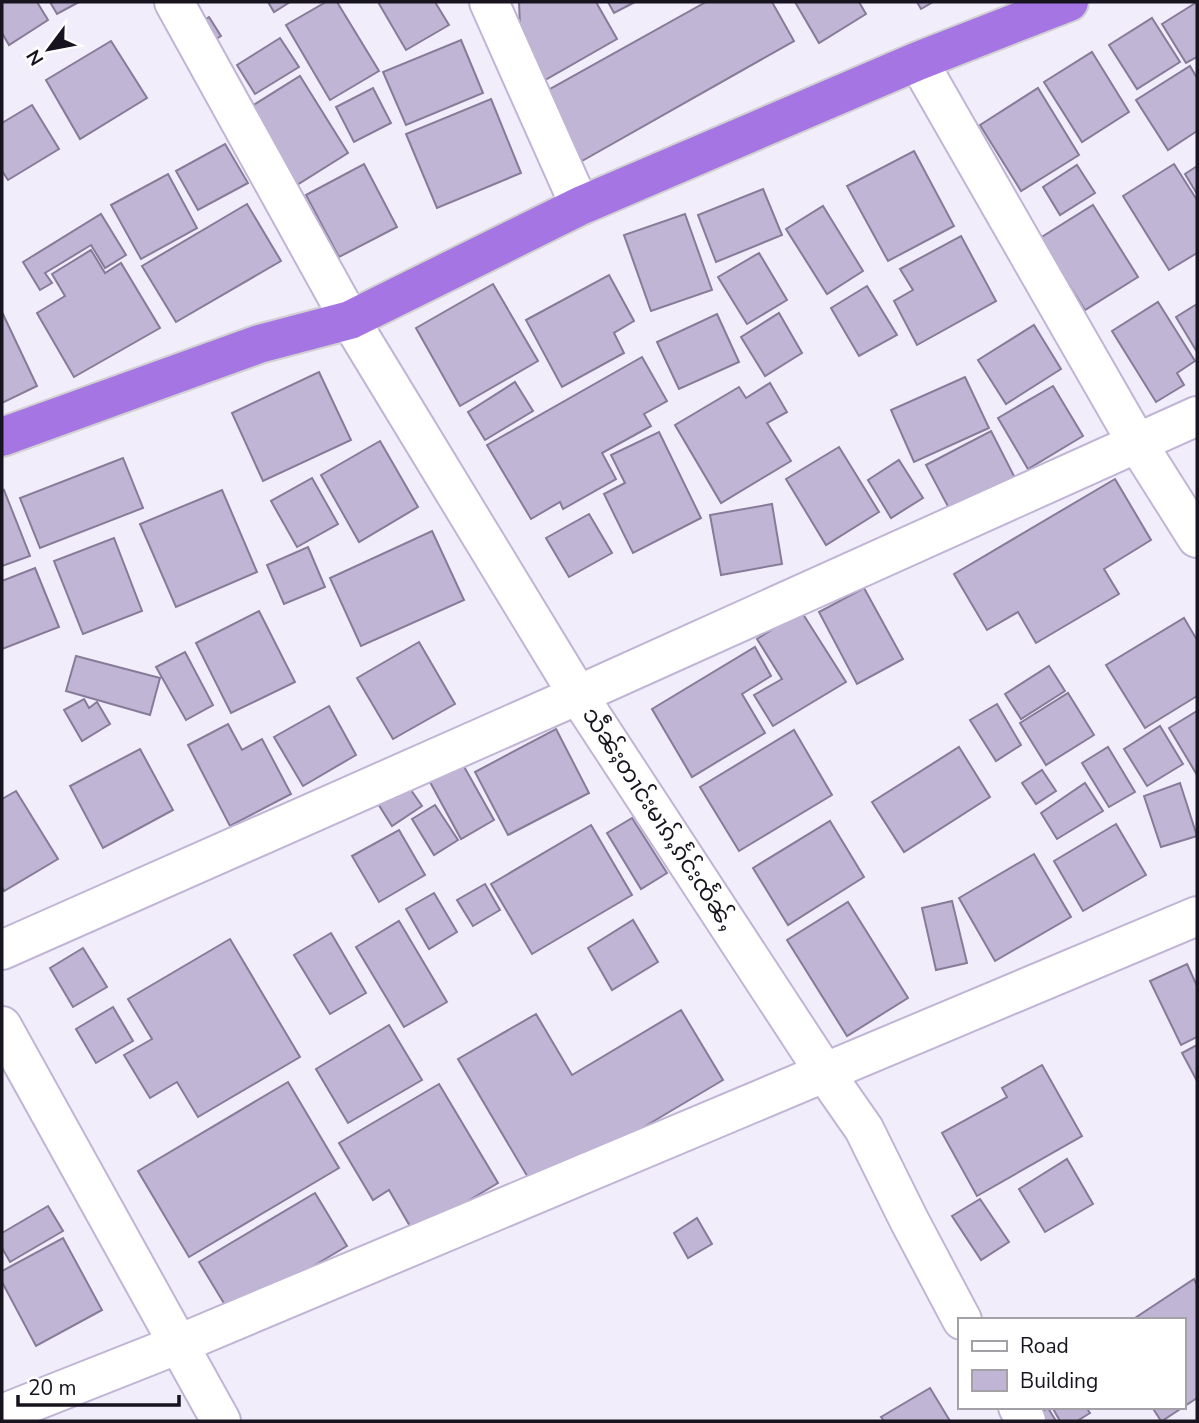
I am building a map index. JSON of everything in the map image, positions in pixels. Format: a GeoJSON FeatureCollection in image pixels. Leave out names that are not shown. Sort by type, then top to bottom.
{"type":"FeatureCollection","features":[{"type":"Feature","properties":{"kind":"highway"},"geometry":{"type":"LineString","coordinates":[[2,437],[259,344],[350,320],[580,206],[918,61],[1069,2]]}},
{"type":"Feature","properties":{"kind":"street","name":"သဵၼ်ႈတၢင်းမၢၵ်ႇၵႅင်းၸႅၼ်ႇ"},"geometry":{"type":"LineString","coordinates":[[174,2],[350,320],[579,695],[864,1129],[961,1318]]}},
{"type":"Feature","properties":{"kind":"street"},"geometry":{"type":"LineString","coordinates":[[489,2],[580,206]]}},
{"type":"Feature","properties":{"kind":"street"},"geometry":{"type":"LineString","coordinates":[[918,61],[1137,443],[1197,538]]}},
{"type":"Feature","properties":{"kind":"street"},"geometry":{"type":"LineString","coordinates":[[2,950],[579,695],[1197,416]]}},
{"type":"Feature","properties":{"kind":"street"},"geometry":{"type":"LineString","coordinates":[[2,1414],[179,1344],[1197,916]]}},
{"type":"Feature","properties":{"kind":"street"},"geometry":{"type":"LineString","coordinates":[[2,1026],[221,1421]]}},
{"type":"Feature","properties":{"kind":"building"},"geometry":{"type":"Polygon","coordinates":[[[2,2],[37,2],[48,20],[9,45],[2,33],[2,2]]]}},
{"type":"Feature","properties":{"kind":"building"},"geometry":{"type":"Polygon","coordinates":[[[50,2],[79,2],[57,14],[50,2]]]}},
{"type":"Feature","properties":{"kind":"building"},"geometry":{"type":"Polygon","coordinates":[[[268,2],[290,2],[274,12],[268,2]]]}},
{"type":"Feature","properties":{"kind":"building"},"geometry":{"type":"Polygon","coordinates":[[[326,2],[337,2],[379,71],[330,100],[286,25],[326,2]]]}},
{"type":"Feature","properties":{"kind":"building"},"geometry":{"type":"Polygon","coordinates":[[[378,2],[435,2],[449,25],[406,50],[378,2]]]}},
{"type":"Feature","properties":{"kind":"building"},"geometry":{"type":"Polygon","coordinates":[[[519,2],[596,2],[617,39],[538,84],[521,50],[519,2]]]}},
{"type":"Feature","properties":{"kind":"building"},"geometry":{"type":"Polygon","coordinates":[[[608,2],[635,2],[614,13],[608,2]]]}},
{"type":"Feature","properties":{"kind":"building"},"geometry":{"type":"Polygon","coordinates":[[[706,2],[772,2],[794,41],[582,161],[543,93],[706,2]]]}},
{"type":"Feature","properties":{"kind":"building"},"geometry":{"type":"Polygon","coordinates":[[[795,2],[859,2],[866,14],[819,43],[795,2]]]}},
{"type":"Feature","properties":{"kind":"building"},"geometry":{"type":"Polygon","coordinates":[[[917,2],[933,2],[921,9],[917,2]]]}},
{"type":"Feature","properties":{"kind":"building"},"geometry":{"type":"Polygon","coordinates":[[[1197,2],[1197,57],[1186,63],[1162,24],[1197,2]]]}},
{"type":"Feature","properties":{"kind":"building"},"geometry":{"type":"Polygon","coordinates":[[[209,17],[221,36],[203,47],[191,28],[209,17]]]}},
{"type":"Feature","properties":{"kind":"building"},"geometry":{"type":"Polygon","coordinates":[[[1152,18],[1180,62],[1137,89],[1109,45],[1152,18]]]}},
{"type":"Feature","properties":{"kind":"building"},"geometry":{"type":"Polygon","coordinates":[[[280,38],[299,67],[255,94],[237,65],[280,38]]]}},
{"type":"Feature","properties":{"kind":"building"},"geometry":{"type":"Polygon","coordinates":[[[461,40],[483,93],[406,125],[383,72],[461,40]]]}},
{"type":"Feature","properties":{"kind":"building"},"geometry":{"type":"Polygon","coordinates":[[[111,41],[147,98],[80,139],[46,80],[111,41]]]}},
{"type":"Feature","properties":{"kind":"building"},"geometry":{"type":"Polygon","coordinates":[[[1092,52],[1129,112],[1082,142],[1044,82],[1092,52]]]}},
{"type":"Feature","properties":{"kind":"building"},"geometry":{"type":"Polygon","coordinates":[[[1190,66],[1197,78],[1197,131],[1168,150],[1136,100],[1190,66]]]}},
{"type":"Feature","properties":{"kind":"building"},"geometry":{"type":"Polygon","coordinates":[[[300,76],[348,153],[292,188],[244,111],[300,76]]]}},
{"type":"Feature","properties":{"kind":"building"},"geometry":{"type":"Polygon","coordinates":[[[373,88],[391,123],[354,142],[336,107],[373,88]]]}},
{"type":"Feature","properties":{"kind":"building"},"geometry":{"type":"Polygon","coordinates":[[[1038,88],[1079,155],[1021,191],[980,125],[1038,88]]]}},
{"type":"Feature","properties":{"kind":"building"},"geometry":{"type":"Polygon","coordinates":[[[491,99],[521,173],[437,208],[406,134],[491,99]]]}},
{"type":"Feature","properties":{"kind":"building"},"geometry":{"type":"Polygon","coordinates":[[[32,105],[59,149],[8,180],[2,171],[2,123],[32,105]]]}},
{"type":"Feature","properties":{"kind":"building"},"geometry":{"type":"Polygon","coordinates":[[[225,144],[248,183],[198,210],[176,171],[225,144]]]}},
{"type":"Feature","properties":{"kind":"building"},"geometry":{"type":"Polygon","coordinates":[[[914,151],[954,226],[888,261],[847,186],[914,151]]]}},
{"type":"Feature","properties":{"kind":"building"},"geometry":{"type":"Polygon","coordinates":[[[364,164],[397,227],[339,257],[306,195],[364,164]]]}},
{"type":"Feature","properties":{"kind":"building"},"geometry":{"type":"Polygon","coordinates":[[[1174,164],[1197,200],[1197,253],[1169,270],[1123,196],[1174,164]]]}},
{"type":"Feature","properties":{"kind":"building"},"geometry":{"type":"Polygon","coordinates":[[[1077,165],[1095,193],[1060,215],[1043,187],[1077,165]]]}},
{"type":"Feature","properties":{"kind":"building"},"geometry":{"type":"Polygon","coordinates":[[[1197,166],[1197,194],[1185,174],[1197,166]]]}},
{"type":"Feature","properties":{"kind":"building"},"geometry":{"type":"Polygon","coordinates":[[[168,174],[197,228],[141,259],[111,205],[168,174]]]}},
{"type":"Feature","properties":{"kind":"building"},"geometry":{"type":"Polygon","coordinates":[[[763,189],[782,235],[716,262],[698,215],[763,189]]]}},
{"type":"Feature","properties":{"kind":"building"},"geometry":{"type":"Polygon","coordinates":[[[247,204],[281,261],[176,322],[142,266],[247,204]]]}},
{"type":"Feature","properties":{"kind":"building"},"geometry":{"type":"Polygon","coordinates":[[[1093,205],[1138,277],[1085,310],[1040,238],[1093,205]]]}},
{"type":"Feature","properties":{"kind":"building"},"geometry":{"type":"Polygon","coordinates":[[[823,206],[863,271],[827,294],[786,229],[823,206]]]}},
{"type":"Feature","properties":{"kind":"building"},"geometry":{"type":"Polygon","coordinates":[[[101,214],[126,255],[105,268],[91,245],[45,273],[52,283],[40,290],[23,262],[101,214]]]}},
{"type":"Feature","properties":{"kind":"building"},"geometry":{"type":"Polygon","coordinates":[[[685,214],[712,290],[651,311],[624,235],[685,214]]]}},
{"type":"Feature","properties":{"kind":"building"},"geometry":{"type":"Polygon","coordinates":[[[961,236],[996,301],[917,345],[894,301],[913,290],[900,269],[961,236]]]}},
{"type":"Feature","properties":{"kind":"building"},"geometry":{"type":"Polygon","coordinates":[[[91,250],[105,273],[121,263],[160,328],[74,377],[37,313],[65,296],[52,274],[91,250]]]}},
{"type":"Feature","properties":{"kind":"building"},"geometry":{"type":"Polygon","coordinates":[[[759,253],[787,300],[747,324],[718,277],[759,253]]]}},
{"type":"Feature","properties":{"kind":"building"},"geometry":{"type":"Polygon","coordinates":[[[609,275],[634,321],[614,333],[624,353],[562,387],[526,320],[609,275]]]}},
{"type":"Feature","properties":{"kind":"building"},"geometry":{"type":"Polygon","coordinates":[[[493,284],[538,361],[460,406],[416,328],[493,284]]]}},
{"type":"Feature","properties":{"kind":"building"},"geometry":{"type":"Polygon","coordinates":[[[867,286],[897,335],[859,356],[831,308],[867,286]]]}},
{"type":"Feature","properties":{"kind":"building"},"geometry":{"type":"Polygon","coordinates":[[[1158,302],[1195,361],[1177,373],[1184,385],[1156,402],[1112,331],[1158,302]]]}},
{"type":"Feature","properties":{"kind":"building"},"geometry":{"type":"Polygon","coordinates":[[[1197,304],[1197,352],[1176,317],[1197,304]]]}},
{"type":"Feature","properties":{"kind":"building"},"geometry":{"type":"Polygon","coordinates":[[[2,312],[37,386],[2,403],[2,312]]]}},
{"type":"Feature","properties":{"kind":"building"},"geometry":{"type":"Polygon","coordinates":[[[779,313],[802,353],[765,376],[741,337],[779,313]]]}},
{"type":"Feature","properties":{"kind":"building"},"geometry":{"type":"Polygon","coordinates":[[[717,314],[739,362],[679,389],[657,342],[717,314]]]}},
{"type":"Feature","properties":{"kind":"building"},"geometry":{"type":"Polygon","coordinates":[[[1034,325],[1061,369],[1006,404],[978,360],[1034,325]]]}},
{"type":"Feature","properties":{"kind":"building"},"geometry":{"type":"Polygon","coordinates":[[[642,357],[667,401],[644,414],[651,426],[602,453],[616,479],[563,509],[560,502],[531,519],[487,445],[642,357]]]}},
{"type":"Feature","properties":{"kind":"building"},"geometry":{"type":"Polygon","coordinates":[[[319,372],[351,440],[263,481],[232,413],[319,372]]]}},
{"type":"Feature","properties":{"kind":"building"},"geometry":{"type":"Polygon","coordinates":[[[965,377],[989,428],[914,462],[891,410],[965,377]]]}},
{"type":"Feature","properties":{"kind":"building"},"geometry":{"type":"Polygon","coordinates":[[[515,382],[533,411],[485,440],[468,412],[515,382]]]}},
{"type":"Feature","properties":{"kind":"building"},"geometry":{"type":"Polygon","coordinates":[[[770,383],[787,412],[767,423],[791,461],[721,503],[675,425],[739,387],[746,398],[770,383]]]}},
{"type":"Feature","properties":{"kind":"building"},"geometry":{"type":"Polygon","coordinates":[[[1053,386],[1083,436],[1028,469],[998,418],[1053,386]]]}},
{"type":"Feature","properties":{"kind":"building"},"geometry":{"type":"Polygon","coordinates":[[[991,431],[1015,478],[951,512],[926,465],[991,431]]]}},
{"type":"Feature","properties":{"kind":"building"},"geometry":{"type":"Polygon","coordinates":[[[659,432],[701,518],[633,553],[604,494],[625,483],[611,455],[659,432]]]}},
{"type":"Feature","properties":{"kind":"building"},"geometry":{"type":"Polygon","coordinates":[[[380,441],[418,507],[359,542],[321,475],[380,441]]]}},
{"type":"Feature","properties":{"kind":"building"},"geometry":{"type":"Polygon","coordinates":[[[839,447],[879,512],[826,545],[786,479],[839,447]]]}},
{"type":"Feature","properties":{"kind":"building"},"geometry":{"type":"Polygon","coordinates":[[[123,458],[143,508],[40,548],[20,498],[123,458]]]}},
{"type":"Feature","properties":{"kind":"building"},"geometry":{"type":"Polygon","coordinates":[[[899,460],[923,498],[891,518],[868,480],[899,460]]]}},
{"type":"Feature","properties":{"kind":"building"},"geometry":{"type":"Polygon","coordinates":[[[312,478],[338,524],[297,547],[271,501],[312,478]]]}},
{"type":"Feature","properties":{"kind":"building"},"geometry":{"type":"Polygon","coordinates":[[[1115,479],[1151,540],[1104,569],[1119,594],[1036,643],[1018,612],[987,630],[954,574],[1115,479]]]}},
{"type":"Feature","properties":{"kind":"building"},"geometry":{"type":"Polygon","coordinates":[[[4,490],[30,556],[2,566],[2,491],[4,490]]]}},
{"type":"Feature","properties":{"kind":"building"},"geometry":{"type":"Polygon","coordinates":[[[222,490],[257,572],[176,607],[140,524],[222,490]]]}},
{"type":"Feature","properties":{"kind":"building"},"geometry":{"type":"Polygon","coordinates":[[[772,504],[782,564],[721,575],[710,515],[772,504]]]}},
{"type":"Feature","properties":{"kind":"building"},"geometry":{"type":"Polygon","coordinates":[[[589,514],[612,553],[569,577],[546,538],[589,514]]]}},
{"type":"Feature","properties":{"kind":"building"},"geometry":{"type":"Polygon","coordinates":[[[432,531],[464,600],[361,646],[330,578],[432,531]]]}},
{"type":"Feature","properties":{"kind":"building"},"geometry":{"type":"Polygon","coordinates":[[[114,538],[142,611],[83,634],[54,561],[114,538]]]}},
{"type":"Feature","properties":{"kind":"building"},"geometry":{"type":"Polygon","coordinates":[[[308,547],[325,587],[284,604],[267,565],[308,547]]]}},
{"type":"Feature","properties":{"kind":"building"},"geometry":{"type":"Polygon","coordinates":[[[35,568],[59,627],[2,649],[2,581],[35,568]]]}},
{"type":"Feature","properties":{"kind":"building"},"geometry":{"type":"Polygon","coordinates":[[[864,588],[903,659],[857,684],[819,612],[864,588]]]}},
{"type":"Feature","properties":{"kind":"building"},"geometry":{"type":"Polygon","coordinates":[[[259,611],[295,682],[231,713],[196,643],[259,611]]]}},
{"type":"Feature","properties":{"kind":"building"},"geometry":{"type":"Polygon","coordinates":[[[801,611],[846,682],[773,726],[754,695],[782,679],[757,639],[801,611]]]}},
{"type":"Feature","properties":{"kind":"building"},"geometry":{"type":"Polygon","coordinates":[[[1184,618],[1197,640],[1197,696],[1145,728],[1106,665],[1184,618]]]}},
{"type":"Feature","properties":{"kind":"building"},"geometry":{"type":"Polygon","coordinates":[[[419,642],[455,704],[393,739],[357,678],[419,642]]]}},
{"type":"Feature","properties":{"kind":"building"},"geometry":{"type":"Polygon","coordinates":[[[755,647],[771,676],[742,694],[765,733],[692,777],[652,709],[755,647]]]}},
{"type":"Feature","properties":{"kind":"building"},"geometry":{"type":"Polygon","coordinates":[[[185,652],[213,705],[186,720],[156,667],[185,652]]]}},
{"type":"Feature","properties":{"kind":"building"},"geometry":{"type":"Polygon","coordinates":[[[76,656],[160,678],[150,715],[66,691],[76,656]]]}},
{"type":"Feature","properties":{"kind":"building"},"geometry":{"type":"Polygon","coordinates":[[[1049,666],[1065,691],[1021,719],[1005,694],[1049,666]]]}},
{"type":"Feature","properties":{"kind":"building"},"geometry":{"type":"Polygon","coordinates":[[[1068,693],[1094,735],[1046,765],[1020,723],[1068,693]]]}},
{"type":"Feature","properties":{"kind":"building"},"geometry":{"type":"Polygon","coordinates":[[[84,699],[89,708],[97,702],[110,724],[82,741],[64,710],[84,699]]]}},
{"type":"Feature","properties":{"kind":"building"},"geometry":{"type":"Polygon","coordinates":[[[997,704],[1021,745],[996,761],[970,720],[997,704]]]}},
{"type":"Feature","properties":{"kind":"building"},"geometry":{"type":"Polygon","coordinates":[[[329,706],[356,755],[303,786],[274,737],[329,706]]]}},
{"type":"Feature","properties":{"kind":"building"},"geometry":{"type":"Polygon","coordinates":[[[1197,711],[1197,775],[1169,728],[1197,711]]]}},
{"type":"Feature","properties":{"kind":"building"},"geometry":{"type":"Polygon","coordinates":[[[228,724],[242,750],[262,739],[291,794],[230,826],[188,745],[228,724]]]}},
{"type":"Feature","properties":{"kind":"building"},"geometry":{"type":"Polygon","coordinates":[[[1160,726],[1183,764],[1147,786],[1124,749],[1160,726]]]}},
{"type":"Feature","properties":{"kind":"building"},"geometry":{"type":"Polygon","coordinates":[[[556,729],[589,793],[508,835],[475,772],[556,729]]]}},
{"type":"Feature","properties":{"kind":"building"},"geometry":{"type":"Polygon","coordinates":[[[794,730],[832,795],[739,851],[700,787],[794,730]]]}},
{"type":"Feature","properties":{"kind":"building"},"geometry":{"type":"Polygon","coordinates":[[[959,747],[990,797],[904,852],[872,802],[959,747]]]}},
{"type":"Feature","properties":{"kind":"building"},"geometry":{"type":"Polygon","coordinates":[[[1108,747],[1135,792],[1109,807],[1082,763],[1108,747]]]}},
{"type":"Feature","properties":{"kind":"building"},"geometry":{"type":"Polygon","coordinates":[[[140,749],[173,810],[103,848],[70,786],[140,749]]]}},
{"type":"Feature","properties":{"kind":"building"},"geometry":{"type":"Polygon","coordinates":[[[462,763],[494,820],[461,839],[430,782],[462,763]]]}},
{"type":"Feature","properties":{"kind":"building"},"geometry":{"type":"Polygon","coordinates":[[[1042,770],[1056,791],[1036,804],[1022,783],[1042,770]]]}},
{"type":"Feature","properties":{"kind":"building"},"geometry":{"type":"Polygon","coordinates":[[[404,780],[422,806],[392,826],[375,799],[404,780]]]}},
{"type":"Feature","properties":{"kind":"building"},"geometry":{"type":"Polygon","coordinates":[[[1085,783],[1103,811],[1057,839],[1041,813],[1085,783]]]}},
{"type":"Feature","properties":{"kind":"building"},"geometry":{"type":"Polygon","coordinates":[[[1180,783],[1197,836],[1161,847],[1144,796],[1180,783]]]}},
{"type":"Feature","properties":{"kind":"building"},"geometry":{"type":"Polygon","coordinates":[[[16,791],[58,859],[4,891],[2,799],[16,791]]]}},
{"type":"Feature","properties":{"kind":"building"},"geometry":{"type":"Polygon","coordinates":[[[435,805],[458,840],[434,855],[412,819],[435,805]]]}},
{"type":"Feature","properties":{"kind":"building"},"geometry":{"type":"Polygon","coordinates":[[[632,818],[667,873],[641,889],[607,833],[632,818]]]}},
{"type":"Feature","properties":{"kind":"building"},"geometry":{"type":"Polygon","coordinates":[[[830,821],[864,877],[788,925],[753,868],[830,821]]]}},
{"type":"Feature","properties":{"kind":"building"},"geometry":{"type":"Polygon","coordinates":[[[1116,824],[1146,875],[1083,911],[1054,861],[1116,824]]]}},
{"type":"Feature","properties":{"kind":"building"},"geometry":{"type":"Polygon","coordinates":[[[591,825],[632,895],[532,954],[491,884],[591,825]]]}},
{"type":"Feature","properties":{"kind":"building"},"geometry":{"type":"Polygon","coordinates":[[[399,830],[425,875],[379,902],[352,856],[399,830]]]}},
{"type":"Feature","properties":{"kind":"building"},"geometry":{"type":"Polygon","coordinates":[[[1034,854],[1071,917],[995,961],[959,898],[1034,854]]]}},
{"type":"Feature","properties":{"kind":"building"},"geometry":{"type":"Polygon","coordinates":[[[485,884],[500,910],[473,926],[457,900],[485,884]]]}},
{"type":"Feature","properties":{"kind":"building"},"geometry":{"type":"Polygon","coordinates":[[[434,893],[457,932],[429,949],[406,909],[434,893]]]}},
{"type":"Feature","properties":{"kind":"building"},"geometry":{"type":"Polygon","coordinates":[[[952,901],[967,963],[936,970],[922,908],[952,901]]]}},
{"type":"Feature","properties":{"kind":"building"},"geometry":{"type":"Polygon","coordinates":[[[848,902],[908,998],[847,1036],[787,940],[848,902]]]}},
{"type":"Feature","properties":{"kind":"building"},"geometry":{"type":"Polygon","coordinates":[[[633,920],[658,962],[612,990],[588,948],[633,920]]]}},
{"type":"Feature","properties":{"kind":"building"},"geometry":{"type":"Polygon","coordinates":[[[399,921],[447,1002],[404,1027],[356,947],[399,921]]]}},
{"type":"Feature","properties":{"kind":"building"},"geometry":{"type":"Polygon","coordinates":[[[331,933],[366,993],[330,1014],[294,955],[331,933]]]}},
{"type":"Feature","properties":{"kind":"building"},"geometry":{"type":"Polygon","coordinates":[[[230,939],[300,1057],[198,1117],[177,1082],[150,1098],[124,1055],[152,1039],[128,999],[230,939]]]}},
{"type":"Feature","properties":{"kind":"building"},"geometry":{"type":"Polygon","coordinates":[[[83,948],[107,987],[73,1007],[50,968],[83,948]]]}},
{"type":"Feature","properties":{"kind":"building"},"geometry":{"type":"Polygon","coordinates":[[[1187,964],[1197,986],[1197,1037],[1181,1045],[1150,981],[1187,964]]]}},
{"type":"Feature","properties":{"kind":"building"},"geometry":{"type":"Polygon","coordinates":[[[113,1007],[133,1041],[96,1063],[76,1029],[113,1007]]]}},
{"type":"Feature","properties":{"kind":"building"},"geometry":{"type":"Polygon","coordinates":[[[681,1010],[723,1080],[536,1191],[458,1059],[536,1014],[572,1075],[681,1010]]]}},
{"type":"Feature","properties":{"kind":"building"},"geometry":{"type":"Polygon","coordinates":[[[389,1025],[422,1080],[348,1123],[316,1069],[389,1025]]]}},
{"type":"Feature","properties":{"kind":"building"},"geometry":{"type":"Polygon","coordinates":[[[1197,1045],[1197,1081],[1182,1053],[1197,1045]]]}},
{"type":"Feature","properties":{"kind":"building"},"geometry":{"type":"Polygon","coordinates":[[[1042,1065],[1082,1136],[977,1196],[942,1133],[1007,1097],[1002,1088],[1042,1065]]]}},
{"type":"Feature","properties":{"kind":"building"},"geometry":{"type":"Polygon","coordinates":[[[288,1082],[339,1168],[189,1257],[138,1171],[288,1082]]]}},
{"type":"Feature","properties":{"kind":"building"},"geometry":{"type":"Polygon","coordinates":[[[439,1084],[498,1183],[414,1233],[389,1190],[373,1200],[339,1143],[439,1084]]]}},
{"type":"Feature","properties":{"kind":"building"},"geometry":{"type":"Polygon","coordinates":[[[1067,1159],[1093,1204],[1045,1232],[1019,1189],[1067,1159]]]}},
{"type":"Feature","properties":{"kind":"building"},"geometry":{"type":"Polygon","coordinates":[[[315,1193],[347,1246],[231,1315],[199,1262],[315,1193]]]}},
{"type":"Feature","properties":{"kind":"building"},"geometry":{"type":"Polygon","coordinates":[[[980,1199],[1009,1242],[981,1260],[952,1216],[980,1199]]]}},
{"type":"Feature","properties":{"kind":"building"},"geometry":{"type":"Polygon","coordinates":[[[48,1206],[63,1231],[10,1262],[2,1248],[2,1233],[48,1206]]]}},
{"type":"Feature","properties":{"kind":"building"},"geometry":{"type":"Polygon","coordinates":[[[697,1218],[712,1244],[688,1258],[674,1233],[697,1218]]]}},
{"type":"Feature","properties":{"kind":"building"},"geometry":{"type":"Polygon","coordinates":[[[63,1238],[102,1310],[36,1346],[2,1282],[2,1271],[63,1238]]]}},
{"type":"Feature","properties":{"kind":"building"},"geometry":{"type":"Polygon","coordinates":[[[1194,1279],[1197,1285],[1197,1398],[1185,1406],[1185,1318],[1135,1318],[1194,1279]]]}},
{"type":"Feature","properties":{"kind":"building"},"geometry":{"type":"Polygon","coordinates":[[[930,1388],[950,1421],[884,1421],[881,1417],[930,1388]]]}},
{"type":"Feature","properties":{"kind":"building"},"geometry":{"type":"Polygon","coordinates":[[[1049,1409],[1056,1421],[1034,1421],[1032,1418],[1049,1409]]]}},
{"type":"Feature","properties":{"kind":"building"},"geometry":{"type":"Polygon","coordinates":[[[1053,1409],[1087,1409],[1090,1413],[1077,1421],[1060,1421],[1053,1409]]]}},
{"type":"Feature","properties":{"kind":"building"},"geometry":{"type":"Polygon","coordinates":[[[1153,1409],[1180,1409],[1162,1421],[1153,1409]]]}}]}
